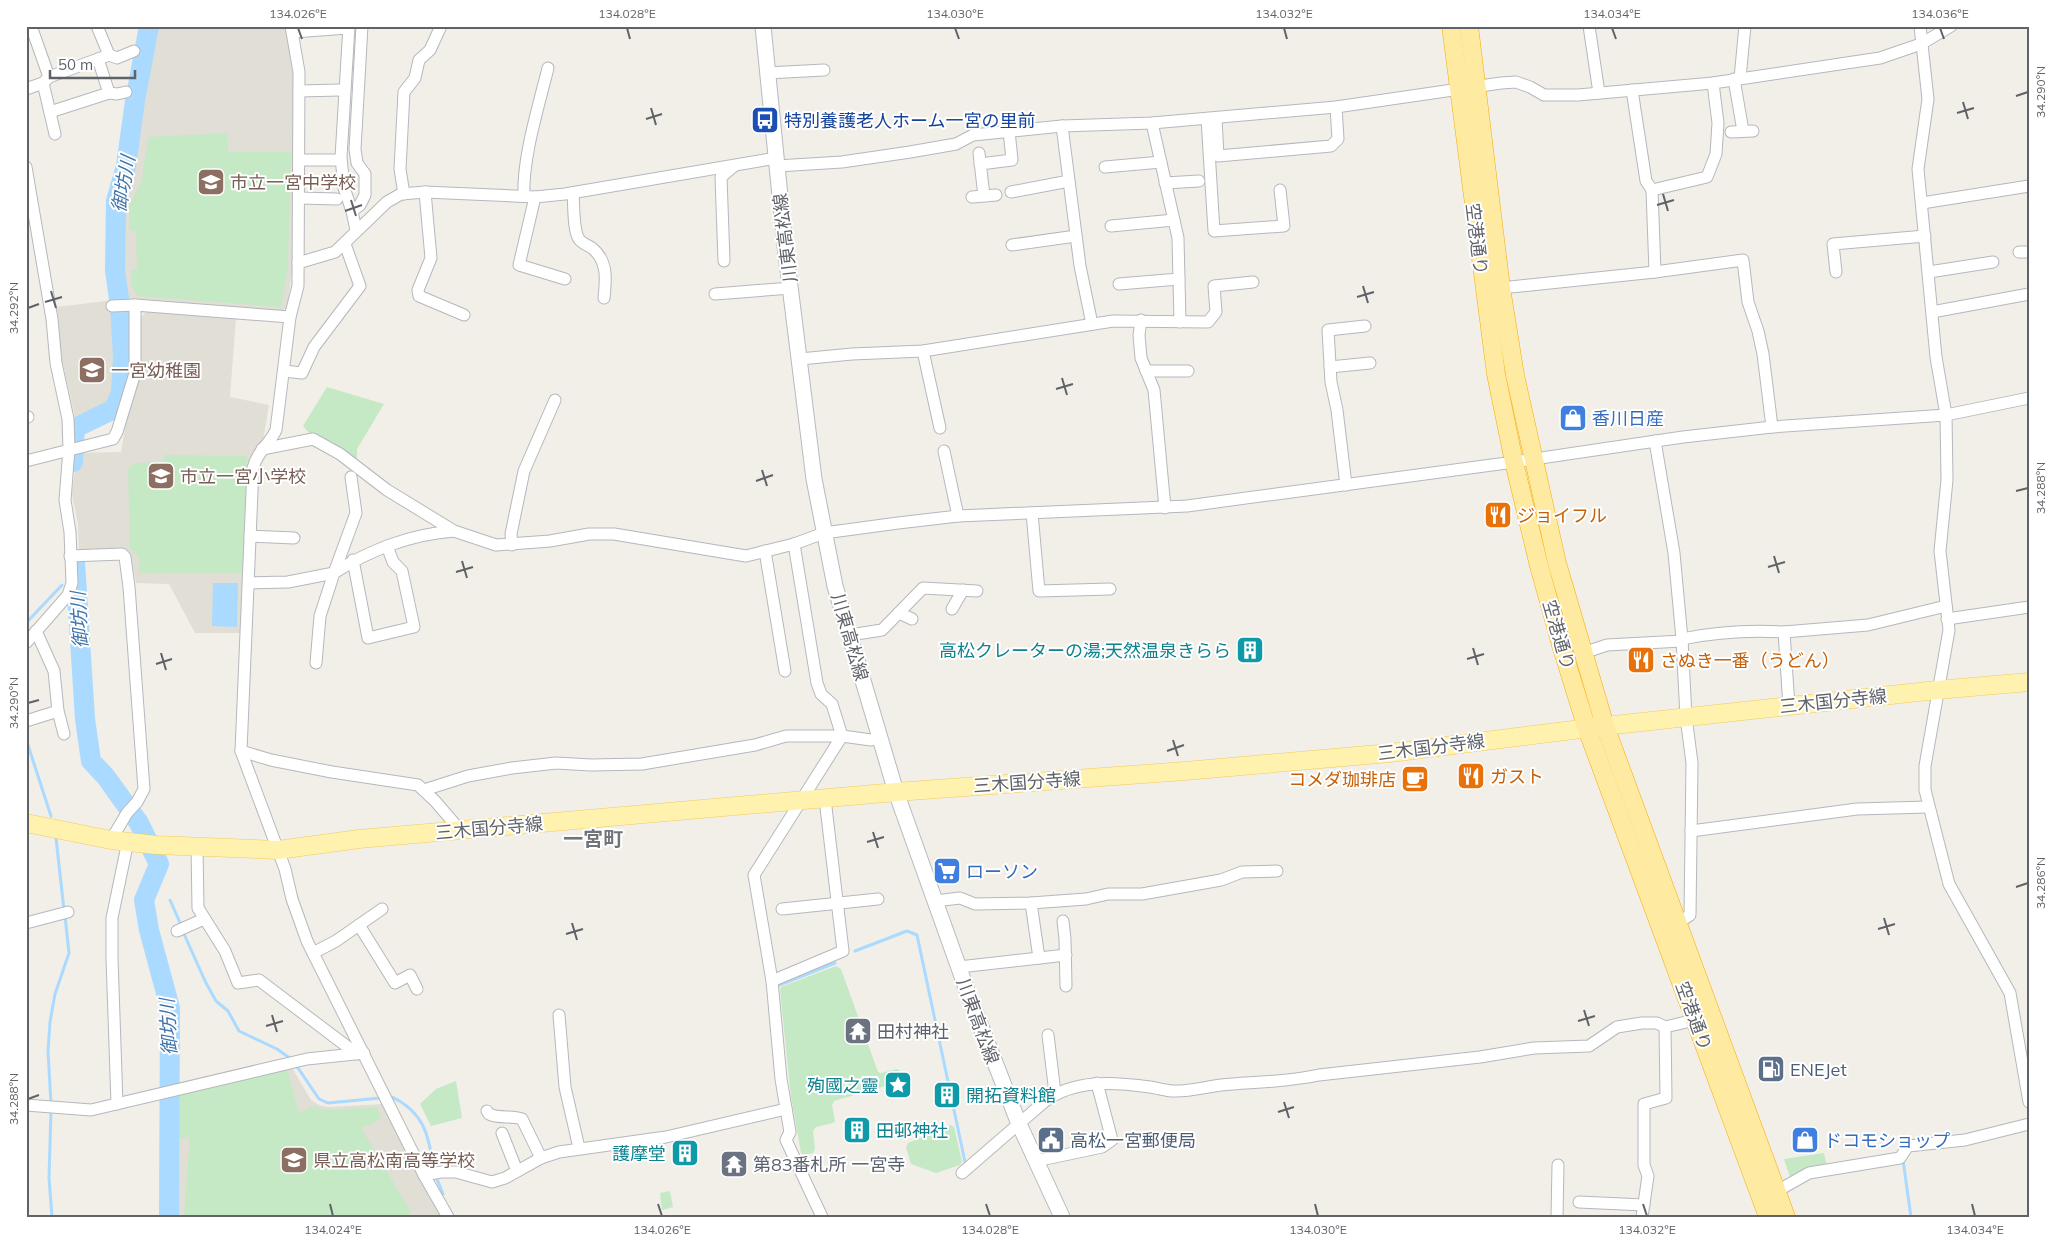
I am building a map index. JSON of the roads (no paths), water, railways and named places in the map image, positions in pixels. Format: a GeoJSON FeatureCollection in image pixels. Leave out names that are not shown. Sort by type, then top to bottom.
{"type":"FeatureCollection","features":[{"type":"Feature","properties":{"kind":"highway","name":"空港通り"},"geometry":{"type":"LineString","coordinates":[[1451,26],[1496,374],[1514,462],[1560,645],[1587,729],[1768,1217]]}},
{"type":"Feature","properties":{"kind":"highway","name":"空港通り"},"geometry":{"type":"LineString","coordinates":[[1469,26],[1501,288],[1515,375],[1557,563],[1606,726],[1786,1217]]}},
{"type":"Feature","properties":{"kind":"main road","name":"川東高松線"},"geometry":{"type":"LineString","coordinates":[[763,26],[776,162],[814,479],[835,586],[896,792],[958,967],[994,1064],[1019,1124],[1062,1217]]}},
{"type":"Feature","properties":{"kind":"main road","name":"三木国分寺線"},"geometry":{"type":"LineString","coordinates":[[26,823],[156,845],[278,850],[358,839],[460,830],[896,792],[1185,771],[1390,752],[1686,717],[2029,682]]}},
{"type":"Feature","properties":{"kind":"street"},"geometry":{"type":"LineString","coordinates":[[31,26],[46,80],[55,134]]}},
{"type":"Feature","properties":{"kind":"street"},"geometry":{"type":"LineString","coordinates":[[97,26],[109,93]]}},
{"type":"Feature","properties":{"kind":"street"},"geometry":{"type":"LineString","coordinates":[[352,211],[360,205],[364,195],[365,174],[357,163],[355,150],[362,26]]}},
{"type":"Feature","properties":{"kind":"street"},"geometry":{"type":"LineString","coordinates":[[404,194],[400,169],[404,92],[415,78],[419,60],[430,50],[441,26]]}},
{"type":"Feature","properties":{"kind":"street"},"geometry":{"type":"LineString","coordinates":[[1589,26],[1599,93]]}},
{"type":"Feature","properties":{"kind":"street"},"geometry":{"type":"LineString","coordinates":[[1742,132],[1737,79],[1745,26]]}},
{"type":"Feature","properties":{"kind":"street"},"geometry":{"type":"LineString","coordinates":[[1920,26],[1928,99],[1918,169],[1936,357],[1946,415],[1948,480],[1940,551],[1948,630],[1925,766],[1925,790],[1949,884],[2010,993],[2029,1102]]}},
{"type":"Feature","properties":{"kind":"street"},"geometry":{"type":"LineString","coordinates":[[298,263],[335,252],[387,202],[404,194],[425,192],[536,196],[573,193],[736,165],[776,162],[842,162],[956,144],[974,135],[1062,126],[1152,124],[1336,107],[1516,82],[1544,95],[1599,93],[1713,83],[1880,58],[1921,44],[1951,26]]}},
{"type":"Feature","properties":{"kind":"street"},"geometry":{"type":"LineString","coordinates":[[356,230],[344,188],[341,157],[348,27],[292,29],[299,72],[298,286],[290,317],[276,430],[272,438],[256,457],[253,468],[241,751],[278,850],[294,906],[313,953],[360,1054],[448,1217]]}},
{"type":"Feature","properties":{"kind":"street"},"geometry":{"type":"LineString","coordinates":[[26,89],[103,57],[117,58],[134,51]]}},
{"type":"Feature","properties":{"kind":"street"},"geometry":{"type":"LineString","coordinates":[[524,196],[523,185],[532,135],[548,68]]}},
{"type":"Feature","properties":{"kind":"street"},"geometry":{"type":"LineString","coordinates":[[767,73],[824,70]]}},
{"type":"Feature","properties":{"kind":"street"},"geometry":{"type":"LineString","coordinates":[[1652,190],[1706,177],[1716,154],[1718,123],[1713,83]]}},
{"type":"Feature","properties":{"kind":"street"},"geometry":{"type":"LineString","coordinates":[[299,91],[340,90]]}},
{"type":"Feature","properties":{"kind":"street"},"geometry":{"type":"LineString","coordinates":[[1632,90],[1646,181],[1652,190],[1655,272]]}},
{"type":"Feature","properties":{"kind":"street"},"geometry":{"type":"LineString","coordinates":[[50,112],[109,93],[126,92]]}},
{"type":"Feature","properties":{"kind":"street"},"geometry":{"type":"LineString","coordinates":[[1212,119],[1218,156],[1332,146],[1338,139],[1336,107]]}},
{"type":"Feature","properties":{"kind":"street"},"geometry":{"type":"LineString","coordinates":[[1212,119],[1214,231],[1284,226],[1280,190]]}},
{"type":"Feature","properties":{"kind":"street"},"geometry":{"type":"LineString","coordinates":[[1152,124],[1178,238],[1180,322]]}},
{"type":"Feature","properties":{"kind":"street"},"geometry":{"type":"LineString","coordinates":[[1062,126],[1076,236],[1092,324]]}},
{"type":"Feature","properties":{"kind":"street"},"geometry":{"type":"LineString","coordinates":[[996,195],[978,197],[980,159],[1012,160],[1010,131]]}},
{"type":"Feature","properties":{"kind":"street"},"geometry":{"type":"LineString","coordinates":[[299,160],[336,160]]}},
{"type":"Feature","properties":{"kind":"street"},"geometry":{"type":"LineString","coordinates":[[1105,167],[1162,162]]}},
{"type":"Feature","properties":{"kind":"street"},"geometry":{"type":"LineString","coordinates":[[724,261],[721,177],[736,165]]}},
{"type":"Feature","properties":{"kind":"street"},"geometry":{"type":"LineString","coordinates":[[26,167],[52,319],[56,363],[73,449],[65,500],[73,556],[72,583],[68,595],[26,643]]}},
{"type":"Feature","properties":{"kind":"street"},"geometry":{"type":"LineString","coordinates":[[1165,183],[1199,181]]}},
{"type":"Feature","properties":{"kind":"street"},"geometry":{"type":"LineString","coordinates":[[1011,192],[1069,182]]}},
{"type":"Feature","properties":{"kind":"street"},"geometry":{"type":"LineString","coordinates":[[1922,203],[2029,186]]}},
{"type":"Feature","properties":{"kind":"street"},"geometry":{"type":"LineString","coordinates":[[425,192],[431,258],[418,290],[419,296],[464,315]]}},
{"type":"Feature","properties":{"kind":"street"},"geometry":{"type":"LineString","coordinates":[[573,193],[576,234],[579,241],[595,251],[603,262],[606,276],[604,298]]}},
{"type":"Feature","properties":{"kind":"street"},"geometry":{"type":"LineString","coordinates":[[536,196],[519,265],[565,280]]}},
{"type":"Feature","properties":{"kind":"street"},"geometry":{"type":"LineString","coordinates":[[298,198],[336,199]]}},
{"type":"Feature","properties":{"kind":"street"},"geometry":{"type":"LineString","coordinates":[[1111,226],[1174,220]]}},
{"type":"Feature","properties":{"kind":"street"},"geometry":{"type":"LineString","coordinates":[[1012,245],[1076,236]]}},
{"type":"Feature","properties":{"kind":"street"},"geometry":{"type":"LineString","coordinates":[[1836,272],[1833,244],[1925,236]]}},
{"type":"Feature","properties":{"kind":"street"},"geometry":{"type":"LineString","coordinates":[[284,371],[302,373],[314,347],[360,286],[345,244]]}},
{"type":"Feature","properties":{"kind":"street"},"geometry":{"type":"LineString","coordinates":[[1501,288],[1655,272],[1743,260],[1748,302],[1758,331],[1763,354],[1772,427]]}},
{"type":"Feature","properties":{"kind":"street"},"geometry":{"type":"LineString","coordinates":[[1929,272],[1993,262]]}},
{"type":"Feature","properties":{"kind":"street"},"geometry":{"type":"LineString","coordinates":[[1119,284],[1179,280]]}},
{"type":"Feature","properties":{"kind":"street"},"geometry":{"type":"LineString","coordinates":[[800,359],[852,354],[923,351],[1113,321],[1208,322],[1216,312],[1214,286],[1253,282]]}},
{"type":"Feature","properties":{"kind":"street"},"geometry":{"type":"LineString","coordinates":[[715,294],[791,288]]}},
{"type":"Feature","properties":{"kind":"street"},"geometry":{"type":"LineString","coordinates":[[1932,312],[2029,294]]}},
{"type":"Feature","properties":{"kind":"street"},"geometry":{"type":"LineString","coordinates":[[26,461],[112,439],[117,432],[135,373],[131,305]]}},
{"type":"Feature","properties":{"kind":"street"},"geometry":{"type":"LineString","coordinates":[[112,306],[131,305],[290,317]]}},
{"type":"Feature","properties":{"kind":"street"},"geometry":{"type":"LineString","coordinates":[[1141,320],[1139,335],[1141,358],[1154,390],[1165,508]]}},
{"type":"Feature","properties":{"kind":"street"},"geometry":{"type":"LineString","coordinates":[[1346,486],[1330,367],[1328,330],[1365,326]]}},
{"type":"Feature","properties":{"kind":"street"},"geometry":{"type":"LineString","coordinates":[[923,351],[940,428]]}},
{"type":"Feature","properties":{"kind":"street"},"geometry":{"type":"LineString","coordinates":[[1330,367],[1370,363]]}},
{"type":"Feature","properties":{"kind":"street"},"geometry":{"type":"LineString","coordinates":[[1146,371],[1188,371]]}},
{"type":"Feature","properties":{"kind":"street"},"geometry":{"type":"LineString","coordinates":[[262,449],[313,439],[340,454],[387,490],[454,531],[496,545],[550,541],[589,534],[614,534],[686,544],[746,556],[794,544],[824,533],[958,516],[1165,508],[1204,504],[1346,486],[1655,441],[1772,427],[1946,415],[2029,398]]}},
{"type":"Feature","properties":{"kind":"street"},"geometry":{"type":"LineString","coordinates":[[512,545],[511,534],[524,471],[555,400]]}},
{"type":"Feature","properties":{"kind":"street"},"geometry":{"type":"LineString","coordinates":[[1655,441],[1674,553],[1682,640],[1686,717],[1692,763],[1690,915],[1678,923]]}},
{"type":"Feature","properties":{"kind":"street"},"geometry":{"type":"LineString","coordinates":[[944,451],[958,516]]}},
{"type":"Feature","properties":{"kind":"street"},"geometry":{"type":"LineString","coordinates":[[316,663],[320,616],[356,513],[351,477]]}},
{"type":"Feature","properties":{"kind":"street"},"geometry":{"type":"LineString","coordinates":[[1032,513],[1039,591],[1110,589]]}},
{"type":"Feature","properties":{"kind":"street"},"geometry":{"type":"LineString","coordinates":[[249,583],[288,582],[334,572],[353,560],[387,546],[439,532],[454,531]]}},
{"type":"Feature","properties":{"kind":"street"},"geometry":{"type":"LineString","coordinates":[[250,536],[294,538]]}},
{"type":"Feature","properties":{"kind":"street"},"geometry":{"type":"LineString","coordinates":[[794,544],[816,683],[821,694],[832,704],[842,736]]}},
{"type":"Feature","properties":{"kind":"street"},"geometry":{"type":"LineString","coordinates":[[353,560],[368,638],[414,627],[402,571],[393,562],[387,546]]}},
{"type":"Feature","properties":{"kind":"street"},"geometry":{"type":"LineString","coordinates":[[765,551],[786,671]]}},
{"type":"Feature","properties":{"kind":"street"},"geometry":{"type":"LineString","coordinates":[[73,556],[122,554],[125,557],[129,587],[144,789],[137,802],[127,813],[126,841],[112,918],[117,1104]]}},
{"type":"Feature","properties":{"kind":"street"},"geometry":{"type":"LineString","coordinates":[[850,634],[882,630],[924,588],[977,591]]}},
{"type":"Feature","properties":{"kind":"street"},"geometry":{"type":"LineString","coordinates":[[952,609],[963,590]]}},
{"type":"Feature","properties":{"kind":"street"},"geometry":{"type":"LineString","coordinates":[[1583,653],[1607,645],[1682,640],[1707,633],[1747,630],[1784,632],[1868,625],[1946,606]]}},
{"type":"Feature","properties":{"kind":"street"},"geometry":{"type":"LineString","coordinates":[[1947,620],[2029,607]]}},
{"type":"Feature","properties":{"kind":"street"},"geometry":{"type":"LineString","coordinates":[[899,613],[912,619]]}},
{"type":"Feature","properties":{"kind":"street"},"geometry":{"type":"LineString","coordinates":[[36,631],[54,671],[58,711],[64,734]]}},
{"type":"Feature","properties":{"kind":"street"},"geometry":{"type":"LineString","coordinates":[[1784,632],[1789,706]]}},
{"type":"Feature","properties":{"kind":"street"},"geometry":{"type":"LineString","coordinates":[[26,721],[58,711]]}},
{"type":"Feature","properties":{"kind":"street"},"geometry":{"type":"LineString","coordinates":[[424,790],[468,776],[512,768],[556,763],[591,765],[642,764],[755,745],[786,736],[842,736],[871,740],[879,738]]}},
{"type":"Feature","properties":{"kind":"street"},"geometry":{"type":"LineString","coordinates":[[822,1217],[786,1140],[790,1132],[781,1079],[772,981],[754,874],[842,736]]}},
{"type":"Feature","properties":{"kind":"street"},"geometry":{"type":"LineString","coordinates":[[241,751],[271,760],[332,772],[418,785],[460,830]]}},
{"type":"Feature","properties":{"kind":"street"},"geometry":{"type":"LineString","coordinates":[[772,981],[843,951],[825,799]]}},
{"type":"Feature","properties":{"kind":"street"},"geometry":{"type":"LineString","coordinates":[[1691,831],[1857,809],[1928,807]]}},
{"type":"Feature","properties":{"kind":"street"},"geometry":{"type":"LineString","coordinates":[[197,846],[198,908],[225,951],[238,983],[259,980],[360,1054]]}},
{"type":"Feature","properties":{"kind":"street"},"geometry":{"type":"LineString","coordinates":[[935,901],[960,898],[975,904],[1031,904],[1086,899],[1108,894],[1142,894],[1221,880],[1242,872],[1277,871]]}},
{"type":"Feature","properties":{"kind":"street"},"geometry":{"type":"LineString","coordinates":[[782,909],[878,899]]}},
{"type":"Feature","properties":{"kind":"street"},"geometry":{"type":"LineString","coordinates":[[1031,904],[1039,958]]}},
{"type":"Feature","properties":{"kind":"street"},"geometry":{"type":"LineString","coordinates":[[313,953],[336,941],[382,909]]}},
{"type":"Feature","properties":{"kind":"street"},"geometry":{"type":"LineString","coordinates":[[26,923],[68,912]]}},
{"type":"Feature","properties":{"kind":"street"},"geometry":{"type":"LineString","coordinates":[[177,931],[204,919]]}},
{"type":"Feature","properties":{"kind":"street"},"geometry":{"type":"LineString","coordinates":[[1063,921],[1066,986]]}},
{"type":"Feature","properties":{"kind":"street"},"geometry":{"type":"LineString","coordinates":[[359,925],[395,983],[410,975],[417,989]]}},
{"type":"Feature","properties":{"kind":"street"},"geometry":{"type":"LineString","coordinates":[[958,967],[1066,954]]}},
{"type":"Feature","properties":{"kind":"street"},"geometry":{"type":"LineString","coordinates":[[559,1015],[565,1086],[579,1148]]}},
{"type":"Feature","properties":{"kind":"street"},"geometry":{"type":"LineString","coordinates":[[962,1173],[1055,1093],[1075,1086],[1097,1083],[1150,1087],[1172,1091],[1250,1082],[1289,1080],[1488,1056],[1534,1048],[1589,1046],[1617,1027],[1658,1023],[1665,1027],[1695,1020]]}},
{"type":"Feature","properties":{"kind":"street"},"geometry":{"type":"LineString","coordinates":[[1578,1202],[1643,1211],[1648,1176],[1644,1165],[1644,1104],[1666,1098],[1665,1027]]}},
{"type":"Feature","properties":{"kind":"street"},"geometry":{"type":"LineString","coordinates":[[1048,1035],[1055,1093]]}},
{"type":"Feature","properties":{"kind":"street"},"geometry":{"type":"LineString","coordinates":[[26,1105],[92,1110],[307,1059],[360,1054]]}},
{"type":"Feature","properties":{"kind":"street"},"geometry":{"type":"LineString","coordinates":[[1036,1161],[1102,1146],[1112,1140],[1097,1083]]}},
{"type":"Feature","properties":{"kind":"street"},"geometry":{"type":"LineString","coordinates":[[424,1175],[456,1172],[492,1182],[517,1172],[541,1158],[579,1148],[666,1137],[786,1109]]}},
{"type":"Feature","properties":{"kind":"street"},"geometry":{"type":"LineString","coordinates":[[487,1111],[495,1117],[512,1115],[522,1119],[541,1158]]}},
{"type":"Feature","properties":{"kind":"street"},"geometry":{"type":"LineString","coordinates":[[1777,1191],[1809,1173],[1900,1158],[1908,1146],[1965,1140],[2029,1124]]}},
{"type":"Feature","properties":{"kind":"street"},"geometry":{"type":"LineString","coordinates":[[502,1133],[517,1172]]}},
{"type":"Feature","properties":{"kind":"street"},"geometry":{"type":"LineString","coordinates":[[1557,1217],[1558,1165]]}},
{"type":"Feature","properties":{"kind":"water"},"geometry":{"type":"Polygon","coordinates":[[[213,583],[238,583],[237,627],[212,626],[213,583]]]}},
{"type":"Feature","properties":{"kind":"waterway","name":"御坊川"},"geometry":{"type":"LineString","coordinates":[[73,462],[75,428],[114,409],[121,393],[123,357],[120,306],[115,270],[116,201],[126,166],[135,101],[149,26]]}},
{"type":"Feature","properties":{"kind":"waterway"},"geometry":{"type":"LineString","coordinates":[[73,420],[75,428]]}},
{"type":"Feature","properties":{"kind":"waterway","name":"御坊川"},"geometry":{"type":"LineString","coordinates":[[75,562],[85,719],[91,761],[106,777],[139,823],[159,864],[144,900],[149,930],[170,1008],[169,1217]]}},
{"type":"Feature","properties":{"kind":"waterway"},"geometry":{"type":"LineString","coordinates":[[26,623],[62,585]]}},
{"type":"Feature","properties":{"kind":"waterway"},"geometry":{"type":"LineString","coordinates":[[26,739],[51,816]]}},
{"type":"Feature","properties":{"kind":"waterway"},"geometry":{"type":"LineString","coordinates":[[56,838],[64,910]]}},
{"type":"Feature","properties":{"kind":"waterway"},"geometry":{"type":"LineString","coordinates":[[170,900],[181,925]]}},
{"type":"Feature","properties":{"kind":"waterway"},"geometry":{"type":"LineString","coordinates":[[51,1104],[48,1051],[50,1022],[55,994],[69,953],[65,916]]}},
{"type":"Feature","properties":{"kind":"waterway"},"geometry":{"type":"LineString","coordinates":[[855,951],[907,931],[917,935],[965,1162]]}},
{"type":"Feature","properties":{"kind":"waterway"},"geometry":{"type":"LineString","coordinates":[[184,934],[216,1001],[228,1011],[239,1031],[277,1049],[291,1059]]}},
{"type":"Feature","properties":{"kind":"waterway"},"geometry":{"type":"LineString","coordinates":[[777,989],[777,986],[835,963]]}},
{"type":"Feature","properties":{"kind":"waterway"},"geometry":{"type":"LineString","coordinates":[[296,1065],[319,1099],[328,1103],[380,1098]]}},
{"type":"Feature","properties":{"kind":"waterway"},"geometry":{"type":"LineString","coordinates":[[392,1097],[411,1110],[423,1125],[433,1166]]}},
{"type":"Feature","properties":{"kind":"waterway"},"geometry":{"type":"LineString","coordinates":[[51,1110],[49,1178],[52,1217]]}},
{"type":"Feature","properties":{"kind":"waterway"},"geometry":{"type":"LineString","coordinates":[[1903,1160],[1911,1217]]}},
{"type":"Feature","properties":{"kind":"waterway"},"geometry":{"type":"LineString","coordinates":[[437,1179],[443,1194]]}},
{"type":"Feature","properties":{"kind":"place","name":"特別養護老人ホーム一宮の里前"},"geometry":{"type":"Point","coordinates":[765,120]}},
{"type":"Feature","properties":{"kind":"place","name":"市立一宮中学校"},"geometry":{"type":"Point","coordinates":[211,182]}},
{"type":"Feature","properties":{"kind":"place","name":"一宮幼稚園"},"geometry":{"type":"Point","coordinates":[92,370]}},
{"type":"Feature","properties":{"kind":"place","name":"香川日産"},"geometry":{"type":"Point","coordinates":[1573,418]}},
{"type":"Feature","properties":{"kind":"place","name":"市立一宮小学校"},"geometry":{"type":"Point","coordinates":[161,476]}},
{"type":"Feature","properties":{"kind":"place","name":"ジョイフル"},"geometry":{"type":"Point","coordinates":[1498,515]}},
{"type":"Feature","properties":{"kind":"place","name":"高松クレーターの湯;天然温泉きらら"},"geometry":{"type":"Point","coordinates":[1250,650]}},
{"type":"Feature","properties":{"kind":"place","name":"さぬき一番（うどん）"},"geometry":{"type":"Point","coordinates":[1641,660]}},
{"type":"Feature","properties":{"kind":"place","name":"ガスト"},"geometry":{"type":"Point","coordinates":[1471,776]}},
{"type":"Feature","properties":{"kind":"place","name":"コメダ珈琲店"},"geometry":{"type":"Point","coordinates":[1415,779]}},
{"type":"Feature","properties":{"kind":"place","name":"ローソン"},"geometry":{"type":"Point","coordinates":[947,871]}},
{"type":"Feature","properties":{"kind":"place","name":"田村神社"},"geometry":{"type":"Point","coordinates":[858,1031]}},
{"type":"Feature","properties":{"kind":"place","name":"ENEJet"},"geometry":{"type":"Point","coordinates":[1771,1069]}},
{"type":"Feature","properties":{"kind":"place","name":"殉國之靈"},"geometry":{"type":"Point","coordinates":[898,1085]}},
{"type":"Feature","properties":{"kind":"place","name":"開拓資料館"},"geometry":{"type":"Point","coordinates":[947,1095]}},
{"type":"Feature","properties":{"kind":"place","name":"田邨神社"},"geometry":{"type":"Point","coordinates":[857,1130]}},
{"type":"Feature","properties":{"kind":"place","name":"高松一宮郵便局"},"geometry":{"type":"Point","coordinates":[1051,1140]}},
{"type":"Feature","properties":{"kind":"place","name":"ドコモショップ"},"geometry":{"type":"Point","coordinates":[1805,1140]}},
{"type":"Feature","properties":{"kind":"place","name":"護摩堂"},"geometry":{"type":"Point","coordinates":[685,1153]}},
{"type":"Feature","properties":{"kind":"place","name":"県立高松南高等学校"},"geometry":{"type":"Point","coordinates":[294,1160]}},
{"type":"Feature","properties":{"kind":"place","name":"第83番札所 一宮寺"},"geometry":{"type":"Point","coordinates":[734,1164]}},
{"type":"Feature","properties":{"kind":"district","name":"一宮町"},"geometry":{"type":"Point","coordinates":[593,838]}}]}
